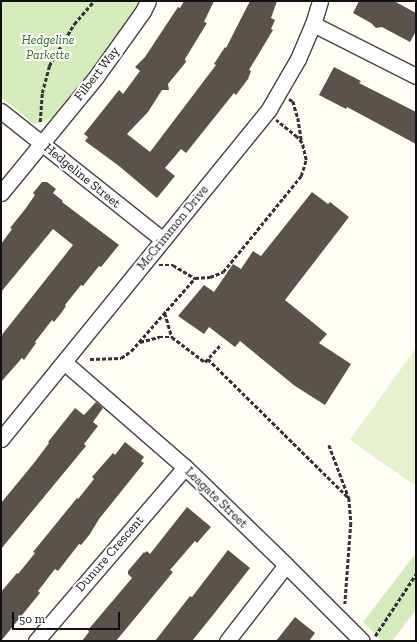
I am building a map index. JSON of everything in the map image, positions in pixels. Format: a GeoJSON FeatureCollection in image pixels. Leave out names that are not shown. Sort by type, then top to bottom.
{"type":"FeatureCollection","features":[{"type":"Feature","properties":{"kind":"street","name":"Filbert Way"},"geometry":{"type":"LineString","coordinates":[[1,193],[96,77],[143,11],[148,1]]}},
{"type":"Feature","properties":{"kind":"street","name":"McCrimmon Drive"},"geometry":{"type":"LineString","coordinates":[[1,439],[266,113],[298,59],[313,24],[320,1]]}},
{"type":"Feature","properties":{"kind":"street"},"geometry":{"type":"LineString","coordinates":[[313,24],[416,76]]}},
{"type":"Feature","properties":{"kind":"street","name":"Hedgeline Street"},"geometry":{"type":"LineString","coordinates":[[1,111],[163,240]]}},
{"type":"Feature","properties":{"kind":"street","name":"Leagate Street"},"geometry":{"type":"LineString","coordinates":[[64,362],[185,467],[286,565],[368,638]]}},
{"type":"Feature","properties":{"kind":"street","name":"Dunure Crescent"},"geometry":{"type":"LineString","coordinates":[[36,641],[185,467]]}},
{"type":"Feature","properties":{"kind":"street"},"geometry":{"type":"LineString","coordinates":[[227,641],[286,565]]}},
{"type":"Feature","properties":{"kind":"path"},"geometry":{"type":"LineString","coordinates":[[41,143],[42,93],[49,66],[74,24],[94,1]]}},
{"type":"Feature","properties":{"kind":"path"},"geometry":{"type":"LineString","coordinates":[[146,261],[164,266],[173,265],[195,278],[210,277],[223,272],[301,176],[306,160],[298,118],[293,101],[278,92]]}},
{"type":"Feature","properties":{"kind":"path"},"geometry":{"type":"LineString","coordinates":[[266,113],[287,128],[302,144]]}},
{"type":"Feature","properties":{"kind":"path"},"geometry":{"type":"LineString","coordinates":[[90,359],[121,358],[131,352],[195,278]]}},
{"type":"Feature","properties":{"kind":"path"},"geometry":{"type":"LineString","coordinates":[[165,313],[172,337],[205,362],[221,344]]}},
{"type":"Feature","properties":{"kind":"path"},"geometry":{"type":"LineString","coordinates":[[140,342],[159,337],[172,337]]}},
{"type":"Feature","properties":{"kind":"path"},"geometry":{"type":"LineString","coordinates":[[208,359],[349,498]]}},
{"type":"Feature","properties":{"kind":"path"},"geometry":{"type":"LineString","coordinates":[[329,445],[349,498],[351,523],[345,605]]}},
{"type":"Feature","properties":{"kind":"path"},"geometry":{"type":"LineString","coordinates":[[368,638],[416,574]]}},
{"type":"Feature","properties":{"kind":"green space","name":"Hedgeline Parkette"},"geometry":{"type":"Polygon","coordinates":[[[1,1],[139,1],[124,30],[52,118],[34,124],[1,97],[1,1]]]}},
{"type":"Feature","properties":{"kind":"green space"},"geometry":{"type":"Polygon","coordinates":[[[416,348],[416,486],[350,440],[416,348]]]}},
{"type":"Feature","properties":{"kind":"green space"},"geometry":{"type":"Polygon","coordinates":[[[416,553],[416,610],[392,641],[382,641],[363,622],[416,553]]]}},
{"type":"Feature","properties":{"kind":"building"},"geometry":{"type":"Polygon","coordinates":[[[184,1],[214,1],[204,22],[207,23],[185,59],[186,62],[168,84],[169,90],[162,90],[148,112],[127,134],[150,152],[216,65],[214,64],[225,47],[226,48],[250,1],[277,1],[271,18],[275,20],[271,29],[273,30],[249,70],[251,71],[248,79],[236,95],[234,93],[186,153],[181,149],[165,168],[175,176],[157,198],[119,166],[85,141],[88,137],[84,134],[119,90],[123,94],[140,71],[135,67],[145,57],[178,7],[180,8],[184,1]]]}},
{"type":"Feature","properties":{"kind":"building"},"geometry":{"type":"Polygon","coordinates":[[[359,1],[394,1],[416,13],[416,31],[410,42],[382,27],[376,28],[371,23],[353,13],[359,1]]]}},
{"type":"Feature","properties":{"kind":"building"},"geometry":{"type":"Polygon","coordinates":[[[334,67],[361,81],[359,83],[416,112],[416,144],[347,107],[346,109],[319,95],[334,67]]]}},
{"type":"Feature","properties":{"kind":"building"},"geometry":{"type":"Polygon","coordinates":[[[42,182],[47,182],[56,189],[53,193],[63,201],[62,202],[119,245],[83,286],[81,285],[54,322],[52,320],[35,342],[36,343],[24,360],[22,358],[1,382],[1,336],[73,245],[53,229],[1,292],[1,244],[12,229],[10,228],[35,195],[33,193],[42,182]]]}},
{"type":"Feature","properties":{"kind":"building"},"geometry":{"type":"Polygon","coordinates":[[[312,192],[328,204],[330,202],[349,217],[285,300],[327,334],[319,343],[351,364],[325,405],[295,386],[240,341],[235,347],[209,327],[204,334],[178,316],[204,285],[214,292],[233,264],[241,269],[253,251],[261,256],[312,192]]]}},
{"type":"Feature","properties":{"kind":"building"},"geometry":{"type":"Polygon","coordinates":[[[96,402],[103,408],[93,422],[98,426],[84,444],[86,446],[1,549],[1,503],[34,463],[49,443],[48,442],[75,408],[84,415],[96,402]]]}},
{"type":"Feature","properties":{"kind":"building"},"geometry":{"type":"Polygon","coordinates":[[[125,442],[144,457],[141,461],[144,463],[99,519],[81,545],[79,544],[58,571],[55,569],[38,591],[40,593],[1,641],[1,592],[17,573],[18,574],[35,553],[33,552],[94,479],[92,477],[113,453],[115,455],[125,442]]]}},
{"type":"Feature","properties":{"kind":"building"},"geometry":{"type":"Polygon","coordinates":[[[187,507],[211,527],[197,543],[195,541],[170,570],[173,572],[116,641],[82,641],[89,632],[88,630],[132,578],[128,574],[128,571],[144,552],[145,553],[147,551],[150,554],[187,507]]]}},
{"type":"Feature","properties":{"kind":"building"},"geometry":{"type":"Polygon","coordinates":[[[228,550],[250,568],[213,615],[192,641],[155,641],[190,596],[192,597],[228,550]]]}},
{"type":"Feature","properties":{"kind":"building"},"geometry":{"type":"Polygon","coordinates":[[[295,617],[315,633],[309,641],[276,641],[295,617]]]}}]}
